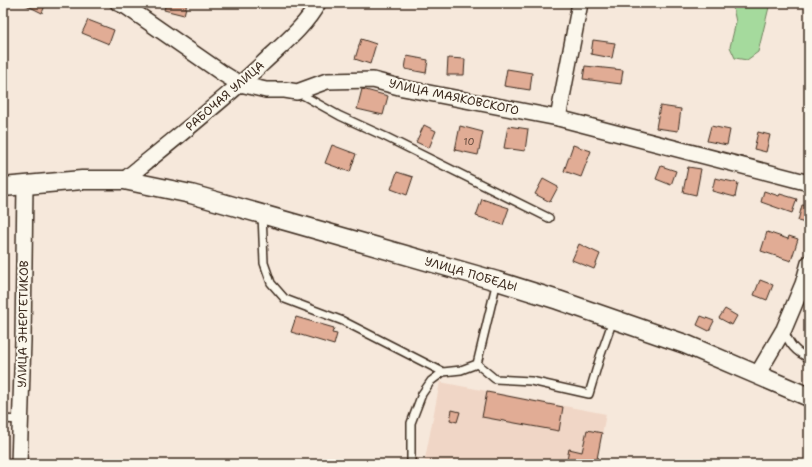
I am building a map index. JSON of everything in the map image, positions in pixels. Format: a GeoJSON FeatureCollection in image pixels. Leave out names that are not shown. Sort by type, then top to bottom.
{"type":"FeatureCollection","features":[{"type":"Feature","properties":{"kind":"street","name":"РАБОЧАЯ УЛИЦА"},"geometry":{"type":"LineString","coordinates":[[124,180],[240,84],[305,22],[318,3]]}},
{"type":"Feature","properties":{"kind":"street"},"geometry":{"type":"LineString","coordinates":[[558,118],[580,3]]}},
{"type":"Feature","properties":{"kind":"street","name":"УЛИЦА МАЯКОВСКОГО"},"geometry":{"type":"LineString","coordinates":[[124,4],[240,84],[266,90],[297,92],[327,81],[373,80],[403,88],[558,118],[809,183]]}},
{"type":"Feature","properties":{"kind":"street","name":"УЛИЦА ПОБЕДЫ"},"geometry":{"type":"LineString","coordinates":[[3,187],[82,180],[124,180],[191,194],[497,281],[558,300],[685,344],[809,397]]}},
{"type":"Feature","properties":{"kind":"street","name":"УЛИЦА ЭНЕРГЕТИКОВ"},"geometry":{"type":"LineString","coordinates":[[19,464],[23,340],[25,184]]}},
{"type":"Feature","properties":{"kind":"street"},"geometry":{"type":"LineString","coordinates":[[757,375],[784,329],[803,284],[809,263]]}},
{"type":"Feature","properties":{"kind":"lane"},"geometry":{"type":"LineString","coordinates":[[297,92],[340,116],[386,137],[549,218]]}},
{"type":"Feature","properties":{"kind":"lane"},"geometry":{"type":"LineString","coordinates":[[262,214],[264,263],[271,283],[285,299],[342,321],[443,372]]}},
{"type":"Feature","properties":{"kind":"lane"},"geometry":{"type":"LineString","coordinates":[[477,364],[497,281]]}},
{"type":"Feature","properties":{"kind":"lane"},"geometry":{"type":"LineString","coordinates":[[477,364],[495,379],[532,381],[589,394],[613,320]]}},
{"type":"Feature","properties":{"kind":"lane"},"geometry":{"type":"LineString","coordinates":[[784,329],[792,346],[802,355],[809,358]]}},
{"type":"Feature","properties":{"kind":"lane"},"geometry":{"type":"LineString","coordinates":[[411,464],[411,423],[422,394],[431,381],[443,372],[461,370],[477,364]]}},
{"type":"Feature","properties":{"kind":"lane"},"geometry":{"type":"LineString","coordinates":[[3,419],[20,420]]}},
{"type":"Feature","properties":{"kind":"shaded area"},"geometry":{"type":"Polygon","coordinates":[[[440,382],[606,414],[596,464],[424,464],[440,382]]]}},
{"type":"Feature","properties":{"kind":"green space"},"geometry":{"type":"Polygon","coordinates":[[[732,3],[770,3],[758,52],[747,60],[735,58],[730,47],[736,22],[732,3]]]}},
{"type":"Feature","properties":{"kind":"building"},"geometry":{"type":"Polygon","coordinates":[[[22,3],[46,3],[42,13],[22,3]]]}},
{"type":"Feature","properties":{"kind":"building"},"geometry":{"type":"Polygon","coordinates":[[[166,3],[187,3],[184,15],[164,10],[166,3]]]}},
{"type":"Feature","properties":{"kind":"building"},"geometry":{"type":"Polygon","coordinates":[[[88,20],[114,30],[109,44],[82,33],[88,20]]]}},
{"type":"Feature","properties":{"kind":"building"},"geometry":{"type":"Polygon","coordinates":[[[361,39],[376,44],[370,64],[355,59],[361,39]]]}},
{"type":"Feature","properties":{"kind":"building"},"geometry":{"type":"Polygon","coordinates":[[[593,40],[615,43],[612,58],[591,54],[593,40]]]}},
{"type":"Feature","properties":{"kind":"building"},"geometry":{"type":"Polygon","coordinates":[[[407,56],[428,60],[426,73],[405,69],[407,56]]]}},
{"type":"Feature","properties":{"kind":"building"},"geometry":{"type":"Polygon","coordinates":[[[448,58],[465,59],[464,75],[447,75],[448,58]]]}},
{"type":"Feature","properties":{"kind":"building"},"geometry":{"type":"Polygon","coordinates":[[[585,66],[623,70],[621,84],[583,79],[585,66]]]}},
{"type":"Feature","properties":{"kind":"building"},"geometry":{"type":"Polygon","coordinates":[[[507,69],[532,73],[530,90],[504,86],[507,69]]]}},
{"type":"Feature","properties":{"kind":"building"},"geometry":{"type":"Polygon","coordinates":[[[362,89],[388,96],[383,115],[357,109],[362,89]]]}},
{"type":"Feature","properties":{"kind":"building"},"geometry":{"type":"Polygon","coordinates":[[[660,106],[681,109],[678,131],[656,128],[660,106]]]}},
{"type":"Feature","properties":{"kind":"building"},"geometry":{"type":"Polygon","coordinates":[[[424,125],[436,131],[429,148],[416,142],[424,125]]]}},
{"type":"Feature","properties":{"kind":"building"},"geometry":{"type":"Polygon","coordinates":[[[460,126],[483,132],[478,155],[455,150],[460,126]]]}},
{"type":"Feature","properties":{"kind":"building"},"geometry":{"type":"Polygon","coordinates":[[[508,126],[528,129],[525,151],[504,148],[508,126]]]}},
{"type":"Feature","properties":{"kind":"building"},"geometry":{"type":"Polygon","coordinates":[[[711,126],[730,130],[727,145],[707,141],[711,126]]]}},
{"type":"Feature","properties":{"kind":"building"},"geometry":{"type":"Polygon","coordinates":[[[758,132],[770,135],[766,152],[754,149],[758,132]]]}},
{"type":"Feature","properties":{"kind":"building"},"geometry":{"type":"Polygon","coordinates":[[[332,145],[356,154],[350,172],[325,163],[332,145]]]}},
{"type":"Feature","properties":{"kind":"building"},"geometry":{"type":"Polygon","coordinates":[[[573,145],[591,151],[581,177],[564,171],[573,145]]]}},
{"type":"Feature","properties":{"kind":"building"},"geometry":{"type":"Polygon","coordinates":[[[661,166],[676,171],[671,185],[656,179],[661,166]]]}},
{"type":"Feature","properties":{"kind":"building"},"geometry":{"type":"Polygon","coordinates":[[[688,167],[701,169],[696,195],[683,192],[688,167]]]}},
{"type":"Feature","properties":{"kind":"building"},"geometry":{"type":"Polygon","coordinates":[[[397,172],[413,177],[407,195],[391,189],[397,172]]]}},
{"type":"Feature","properties":{"kind":"building"},"geometry":{"type":"Polygon","coordinates":[[[715,178],[738,183],[735,197],[712,191],[715,178]]]}},
{"type":"Feature","properties":{"kind":"building"},"geometry":{"type":"Polygon","coordinates":[[[543,179],[558,187],[550,202],[535,194],[543,179]]]}},
{"type":"Feature","properties":{"kind":"building"},"geometry":{"type":"Polygon","coordinates":[[[764,191],[779,196],[780,194],[797,199],[792,213],[761,202],[764,191]]]}},
{"type":"Feature","properties":{"kind":"building"},"geometry":{"type":"Polygon","coordinates":[[[482,199],[509,208],[503,225],[476,216],[482,199]]]}},
{"type":"Feature","properties":{"kind":"building"},"geometry":{"type":"Polygon","coordinates":[[[802,205],[809,206],[809,224],[798,221],[802,205]]]}},
{"type":"Feature","properties":{"kind":"building"},"geometry":{"type":"Polygon","coordinates":[[[767,232],[788,239],[789,236],[798,239],[791,261],[761,251],[767,232]]]}},
{"type":"Feature","properties":{"kind":"building"},"geometry":{"type":"Polygon","coordinates":[[[579,244],[600,254],[594,269],[572,260],[579,244]]]}},
{"type":"Feature","properties":{"kind":"building"},"geometry":{"type":"Polygon","coordinates":[[[760,280],[773,285],[767,300],[754,295],[760,280]]]}},
{"type":"Feature","properties":{"kind":"building"},"geometry":{"type":"Polygon","coordinates":[[[725,309],[737,316],[732,325],[719,318],[725,309]]]}},
{"type":"Feature","properties":{"kind":"building"},"geometry":{"type":"Polygon","coordinates":[[[701,316],[714,321],[709,331],[697,325],[701,316]]]}},
{"type":"Feature","properties":{"kind":"building"},"geometry":{"type":"Polygon","coordinates":[[[296,317],[334,328],[332,333],[337,334],[334,345],[291,332],[296,317]]]}},
{"type":"Feature","properties":{"kind":"building"},"geometry":{"type":"Polygon","coordinates":[[[487,392],[563,407],[559,431],[482,417],[487,392]]]}},
{"type":"Feature","properties":{"kind":"building"},"geometry":{"type":"Polygon","coordinates":[[[452,410],[460,412],[457,422],[450,420],[452,410]]]}},
{"type":"Feature","properties":{"kind":"building"},"geometry":{"type":"Polygon","coordinates":[[[587,430],[602,433],[596,464],[566,464],[569,449],[582,452],[587,430]]]}}]}
